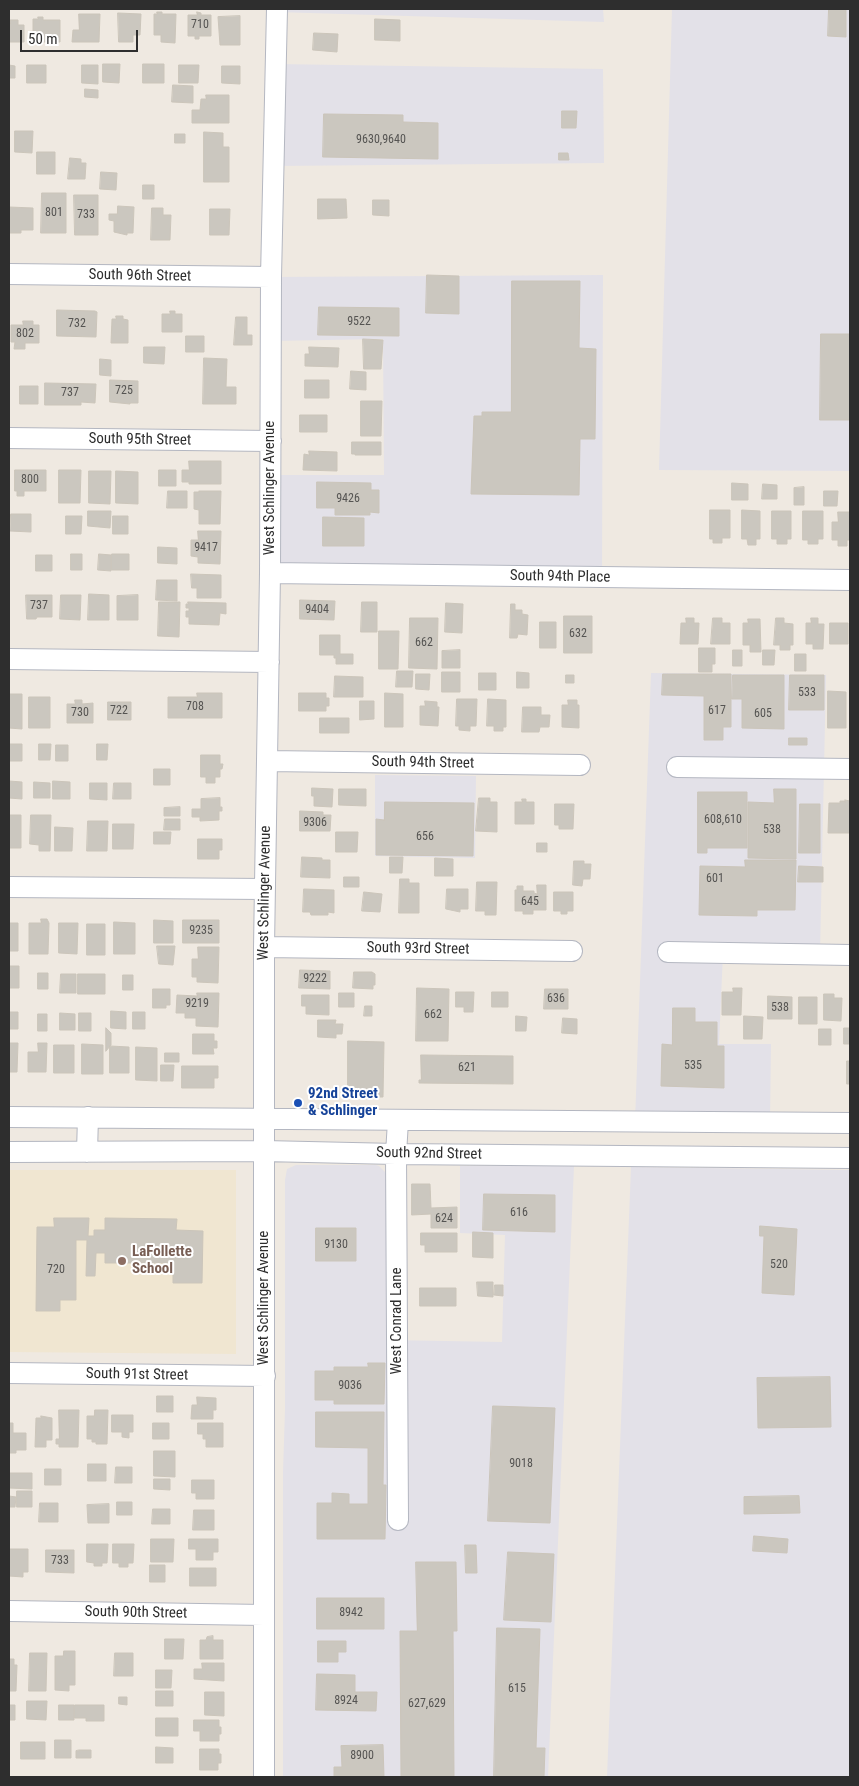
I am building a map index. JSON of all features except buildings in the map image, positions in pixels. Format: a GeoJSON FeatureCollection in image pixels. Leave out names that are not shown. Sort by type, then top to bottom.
{"type":"FeatureCollection","features":[{"type":"Feature","properties":{"kind":"street","name":"West Schlinger Avenue"},"geometry":{"type":"LineString","coordinates":[[264,1777],[264,889],[269,662],[271,277],[277,9]]}},
{"type":"Feature","properties":{"kind":"street","name":"South 96th Street"},"geometry":{"type":"LineString","coordinates":[[9,274],[271,277]]}},
{"type":"Feature","properties":{"kind":"street","name":"South 95th Street"},"geometry":{"type":"LineString","coordinates":[[9,438],[271,442]]}},
{"type":"Feature","properties":{"kind":"street","name":"South 94th Place"},"geometry":{"type":"LineString","coordinates":[[270,573],[850,580]]}},
{"type":"Feature","properties":{"kind":"street"},"geometry":{"type":"LineString","coordinates":[[9,659],[269,662]]}},
{"type":"Feature","properties":{"kind":"street","name":"South 94th Street"},"geometry":{"type":"LineString","coordinates":[[267,761],[580,766]]}},
{"type":"Feature","properties":{"kind":"street"},"geometry":{"type":"LineString","coordinates":[[677,767],[850,769]]}},
{"type":"Feature","properties":{"kind":"street"},"geometry":{"type":"LineString","coordinates":[[9,887],[264,889]]}},
{"type":"Feature","properties":{"kind":"street","name":"South 93rd Street"},"geometry":{"type":"LineString","coordinates":[[264,947],[572,951]]}},
{"type":"Feature","properties":{"kind":"street"},"geometry":{"type":"LineString","coordinates":[[668,952],[850,955]]}},
{"type":"Feature","properties":{"kind":"street"},"geometry":{"type":"LineString","coordinates":[[9,1117],[850,1124]]}},
{"type":"Feature","properties":{"kind":"street"},"geometry":{"type":"LineString","coordinates":[[87,1152],[88,1118]]}},
{"type":"Feature","properties":{"kind":"street","name":"West Conrad Lane"},"geometry":{"type":"LineString","coordinates":[[398,1121],[396,1154],[398,1520]]}},
{"type":"Feature","properties":{"kind":"street","name":"South 92nd Street"},"geometry":{"type":"LineString","coordinates":[[9,1152],[264,1151],[850,1158]]}},
{"type":"Feature","properties":{"kind":"street","name":"South 91st Street"},"geometry":{"type":"LineString","coordinates":[[9,1374],[265,1376]]}},
{"type":"Feature","properties":{"kind":"street","name":"South 90th Street"},"geometry":{"type":"LineString","coordinates":[[9,1611],[264,1615]]}},
{"type":"Feature","properties":{"kind":"shaded area"},"geometry":{"type":"Polygon","coordinates":[[[277,9],[603,9],[604,22],[277,12],[277,9]]]}},
{"type":"Feature","properties":{"kind":"shaded area"},"geometry":{"type":"Polygon","coordinates":[[[672,9],[850,9],[850,471],[659,470],[672,9]]]}},
{"type":"Feature","properties":{"kind":"shaded area"},"geometry":{"type":"Polygon","coordinates":[[[275,64],[603,69],[604,163],[273,166],[275,64]]]}},
{"type":"Feature","properties":{"kind":"shaded area"},"geometry":{"type":"Polygon","coordinates":[[[603,275],[602,577],[270,573],[271,475],[384,475],[383,339],[271,341],[271,277],[603,275]]]}},
{"type":"Feature","properties":{"kind":"shaded area"},"geometry":{"type":"Polygon","coordinates":[[[651,673],[826,675],[820,954],[723,953],[719,1044],[771,1044],[770,1123],[635,1122],[651,673]]]}},
{"type":"Feature","properties":{"kind":"shaded area"},"geometry":{"type":"Polygon","coordinates":[[[375,775],[476,776],[475,858],[375,856],[375,775]]]}},
{"type":"Feature","properties":{"kind":"shaded area"},"geometry":{"type":"Polygon","coordinates":[[[296,1165],[376,1165],[386,1173],[387,1340],[502,1342],[505,1235],[460,1233],[460,1166],[574,1166],[548,1777],[283,1777],[285,1180],[287,1169],[296,1165]]]}},
{"type":"Feature","properties":{"kind":"shaded area"},"geometry":{"type":"Polygon","coordinates":[[[631,1167],[850,1170],[850,1777],[607,1777],[631,1167]]]}},
{"type":"Feature","properties":{"kind":"shaded area","name":"LaFollette School"},"geometry":{"type":"Polygon","coordinates":[[[9,1170],[236,1170],[236,1354],[9,1352],[9,1170]]]}},
{"type":"Feature","properties":{"kind":"place","name":"92nd Street & Schlinger"},"geometry":{"type":"Point","coordinates":[298,1103]}},
{"type":"Feature","properties":{"kind":"place","name":"LaFollette School"},"geometry":{"type":"Point","coordinates":[122,1261]}}]}
